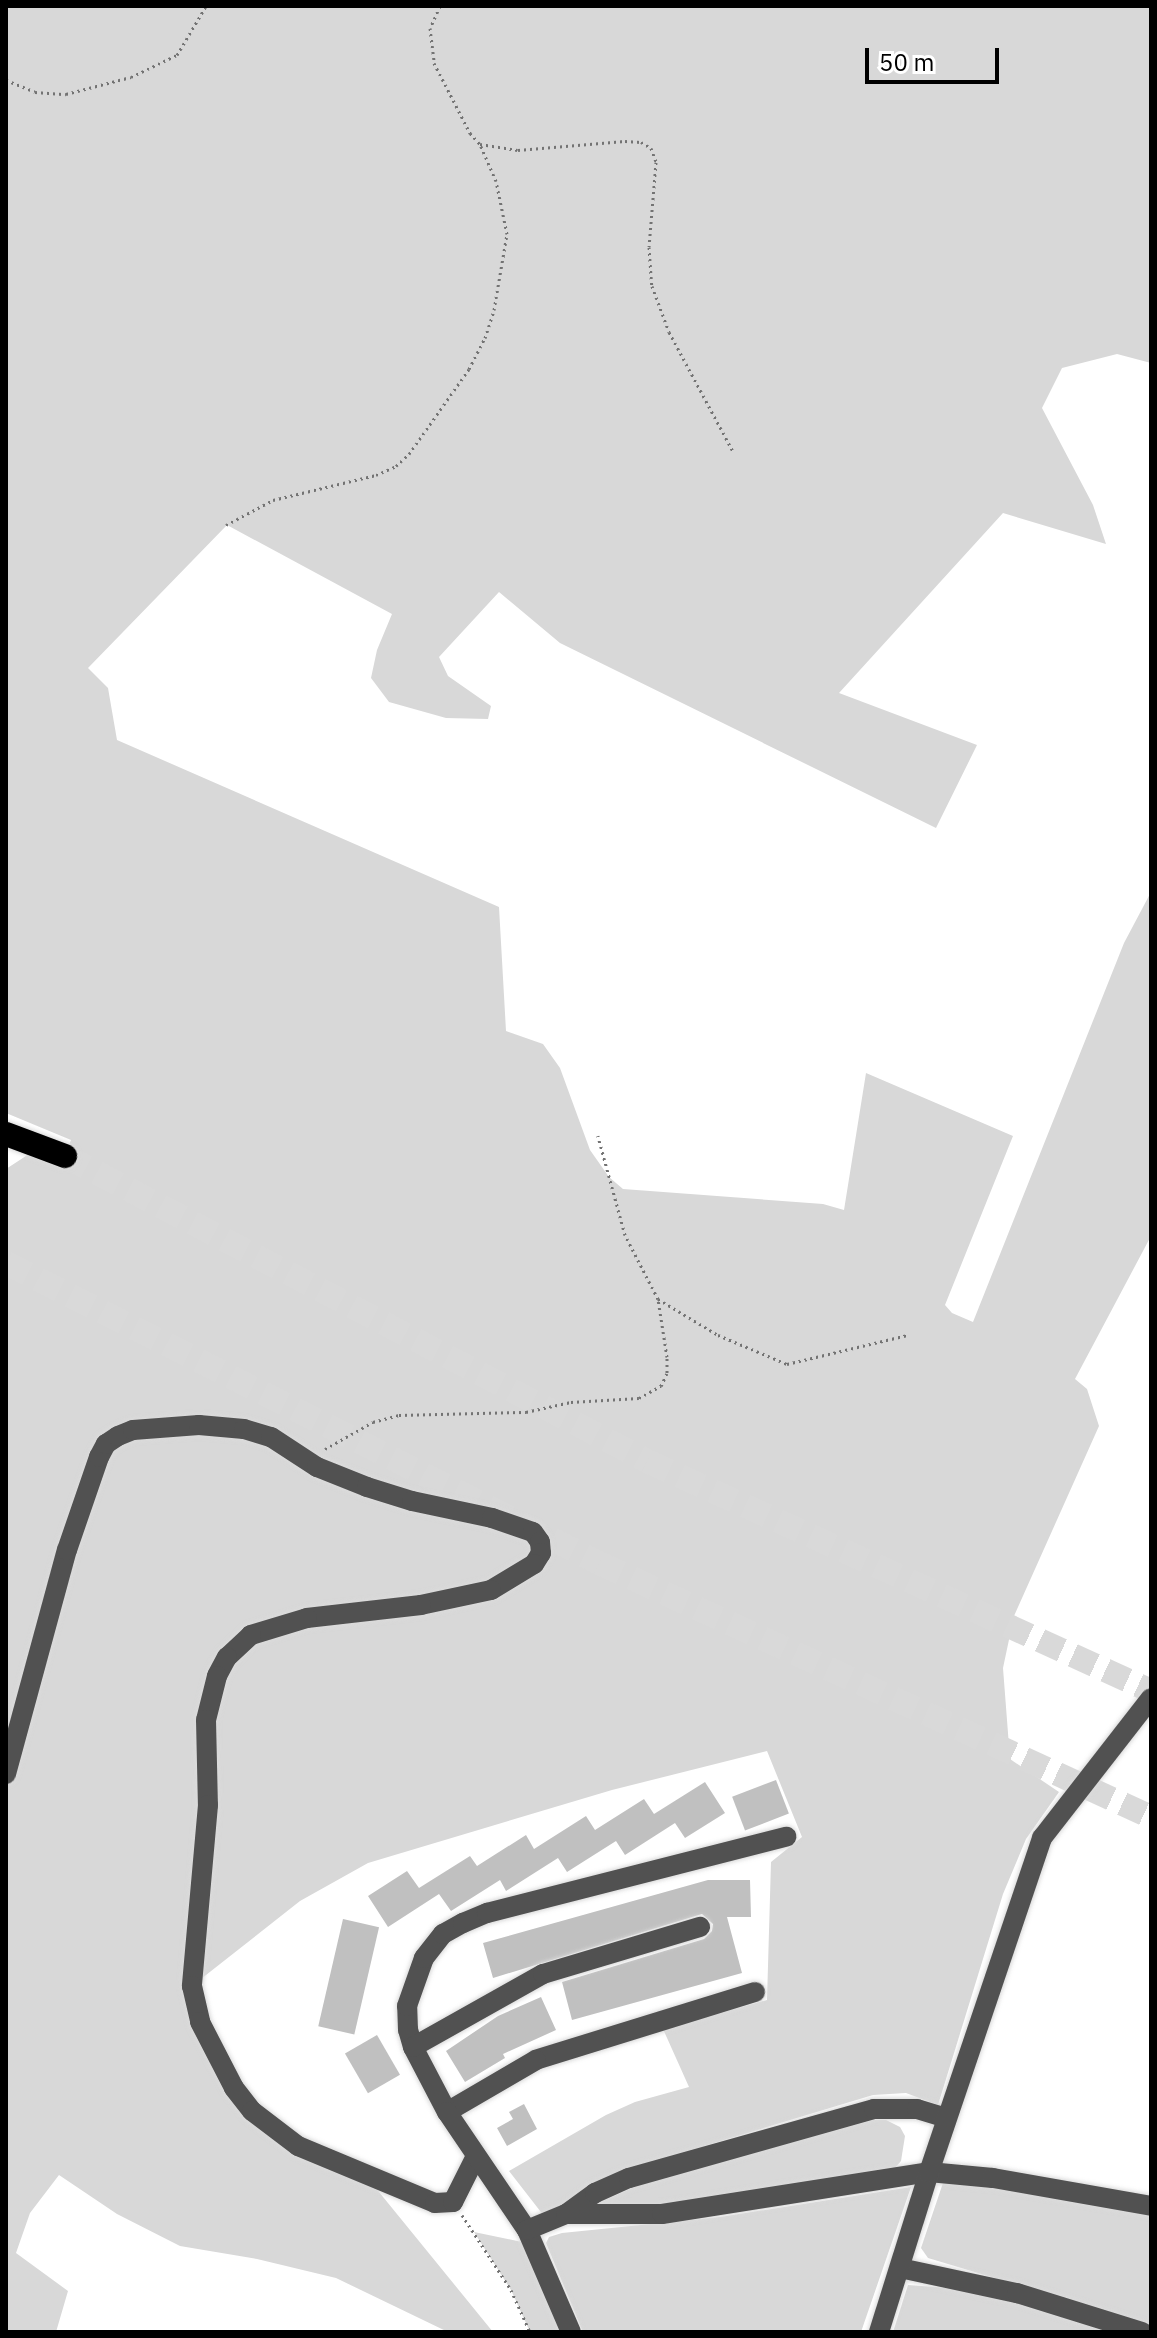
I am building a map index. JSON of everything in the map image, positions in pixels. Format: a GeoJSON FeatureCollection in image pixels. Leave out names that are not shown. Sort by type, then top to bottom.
{"type":"FeatureCollection","features":[{"type":"Feature","properties":{"kind":"highway"},"geometry":{"type":"LineString","coordinates":[[6,1134],[65,1156]]}},
{"type":"Feature","properties":{"kind":"street"},"geometry":{"type":"LineString","coordinates":[[6,1774],[67,1550],[106,1444],[133,1430],[223,1425],[271,1437],[339,1477],[412,1501],[522,1526],[533,1532],[540,1542],[541,1553],[523,1572],[491,1590],[421,1605],[350,1611],[273,1626],[237,1645],[217,1676],[206,1720],[208,1805],[193,1960],[195,2007],[234,2088],[273,2131],[298,2146],[435,2203],[453,2202],[475,2158]]}},
{"type":"Feature","properties":{"kind":"street"},"geometry":{"type":"LineString","coordinates":[[879,2332],[946,2118],[1042,1838],[1151,1698]]}},
{"type":"Feature","properties":{"kind":"street"},"geometry":{"type":"LineString","coordinates":[[571,2332],[527,2230],[475,2158],[413,2047],[407,2006],[413,1981],[424,1958],[443,1934],[487,1913],[786,1837]]}},
{"type":"Feature","properties":{"kind":"street"},"geometry":{"type":"LineString","coordinates":[[413,2047],[543,1974],[700,1927]]}},
{"type":"Feature","properties":{"kind":"street"},"geometry":{"type":"LineString","coordinates":[[447,2112],[536,2060],[755,1992]]}},
{"type":"Feature","properties":{"kind":"street"},"geometry":{"type":"LineString","coordinates":[[527,2230],[566,2214],[595,2193],[629,2178],[874,2109],[917,2109],[946,2118]]}},
{"type":"Feature","properties":{"kind":"street"},"geometry":{"type":"LineString","coordinates":[[566,2214],[662,2214],[929,2172],[993,2178],[1151,2206]]}},
{"type":"Feature","properties":{"kind":"street"},"geometry":{"type":"LineString","coordinates":[[900,2268],[1017,2293],[1142,2332]]}},
{"type":"Feature","properties":{"kind":"path"},"geometry":{"type":"LineString","coordinates":[[6,80],[35,92],[66,94],[131,77],[177,55],[206,6]]}},
{"type":"Feature","properties":{"kind":"path"},"geometry":{"type":"LineString","coordinates":[[226,525],[273,500],[376,475],[396,466],[409,454],[469,369],[485,338],[494,310],[507,234],[496,181],[480,144],[470,133],[434,63],[430,28],[440,6]]}},
{"type":"Feature","properties":{"kind":"path"},"geometry":{"type":"LineString","coordinates":[[480,144],[518,150],[625,141],[641,142],[651,148],[656,162],[649,247],[652,286],[669,332],[734,453]]}},
{"type":"Feature","properties":{"kind":"path"},"geometry":{"type":"LineString","coordinates":[[311,1462],[331,1443],[373,1422],[399,1415],[495,1415],[571,1402],[639,1398],[653,1393],[667,1373],[658,1299],[625,1235],[598,1136]]}},
{"type":"Feature","properties":{"kind":"path"},"geometry":{"type":"LineString","coordinates":[[658,1299],[718,1335],[787,1364],[908,1335]]}},
{"type":"Feature","properties":{"kind":"path"},"geometry":{"type":"LineString","coordinates":[[453,2202],[484,2244],[530,2332]]}},
{"type":"Feature","properties":{"kind":"shaded area"},"geometry":{"type":"Polygon","coordinates":[[[6,6],[1151,6],[1151,363],[1117,354],[1062,368],[1042,408],[1093,505],[1106,544],[1003,513],[839,693],[977,745],[936,828],[560,643],[499,592],[439,657],[448,676],[491,706],[488,719],[446,718],[389,702],[371,678],[377,650],[392,614],[227,525],[88,668],[108,688],[117,740],[499,907],[506,1031],[543,1044],[560,1068],[590,1150],[609,1177],[623,1189],[823,1204],[844,1210],[866,1073],[1013,1136],[945,1305],[952,1313],[973,1322],[1124,943],[1151,892],[1151,1236],[1075,1379],[1087,1389],[1099,1426],[1014,1616],[1003,1668],[1010,1759],[1059,1792],[1026,1839],[1003,1894],[938,2105],[906,2093],[873,2095],[704,2146],[544,2216],[509,2171],[606,2115],[635,2102],[689,2087],[663,2029],[767,2000],[771,1862],[802,1837],[767,1751],[612,1790],[368,1863],[300,1901],[192,1986],[252,2111],[366,2176],[493,2332],[448,2332],[336,2278],[257,2259],[180,2246],[117,2214],[59,2175],[30,2213],[16,2253],[68,2291],[56,2332],[6,2332],[6,1169],[29,1154],[61,1166],[71,1140],[6,1113],[6,6]]]}},
{"type":"Feature","properties":{"kind":"shaded area"},"geometry":{"type":"Polygon","coordinates":[[[873,2120],[886,2120],[900,2127],[905,2136],[901,2161],[895,2168],[667,2206],[594,2205],[641,2184],[873,2120]]]}},
{"type":"Feature","properties":{"kind":"shaded area"},"geometry":{"type":"Polygon","coordinates":[[[944,2180],[991,2185],[1151,2215],[1151,2325],[928,2258],[921,2248],[944,2180]]]}},
{"type":"Feature","properties":{"kind":"shaded area"},"geometry":{"type":"Polygon","coordinates":[[[911,2187],[861,2332],[583,2332],[546,2243],[549,2237],[562,2233],[720,2217],[911,2187]]]}},
{"type":"Feature","properties":{"kind":"shaded area"},"geometry":{"type":"Polygon","coordinates":[[[474,2232],[522,2242],[560,2332],[530,2332],[511,2290],[474,2232]]]}},
{"type":"Feature","properties":{"kind":"shaded area"},"geometry":{"type":"Polygon","coordinates":[[[908,2285],[949,2288],[1012,2300],[1115,2332],[893,2332],[908,2285]]]}},
{"type":"Feature","properties":{"kind":"building"},"geometry":{"type":"Polygon","coordinates":[[[776,1780],[789,1814],[745,1830],[732,1797],[776,1780]]]}},
{"type":"Feature","properties":{"kind":"building"},"geometry":{"type":"Polygon","coordinates":[[[705,1782],[725,1813],[685,1838],[675,1823],[625,1855],[616,1841],[567,1872],[558,1858],[506,1891],[500,1880],[451,1911],[439,1894],[388,1927],[368,1896],[407,1871],[419,1888],[470,1856],[477,1866],[526,1835],[534,1849],[586,1816],[595,1830],[644,1799],[654,1814],[705,1782]]]}},
{"type":"Feature","properties":{"kind":"building"},"geometry":{"type":"Polygon","coordinates":[[[708,1880],[750,1880],[751,1917],[727,1917],[742,1973],[572,2020],[562,1982],[704,1939],[712,1931],[713,1924],[702,1914],[493,1978],[483,1943],[708,1880]]]}},
{"type":"Feature","properties":{"kind":"building"},"geometry":{"type":"Polygon","coordinates":[[[343,1919],[379,1927],[354,2035],[318,2026],[343,1919]]]}},
{"type":"Feature","properties":{"kind":"building"},"geometry":{"type":"Polygon","coordinates":[[[541,1997],[556,2030],[503,2054],[505,2058],[465,2082],[446,2051],[498,2016],[541,1997]]]}},
{"type":"Feature","properties":{"kind":"building"},"geometry":{"type":"Polygon","coordinates":[[[377,2035],[400,2075],[368,2093],[345,2054],[377,2035]]]}},
{"type":"Feature","properties":{"kind":"building"},"geometry":{"type":"Polygon","coordinates":[[[524,2104],[537,2129],[507,2146],[497,2128],[513,2119],[509,2112],[524,2104]]]}},
{"type":"Feature","properties":{"kind":"tunnel"},"geometry":{"type":"LineString","coordinates":[[65,1156],[647,1461],[1151,1691]]}},
{"type":"Feature","properties":{"kind":"tunnel"},"geometry":{"type":"LineString","coordinates":[[6,1263],[599,1563],[1151,1817]]}}]}
